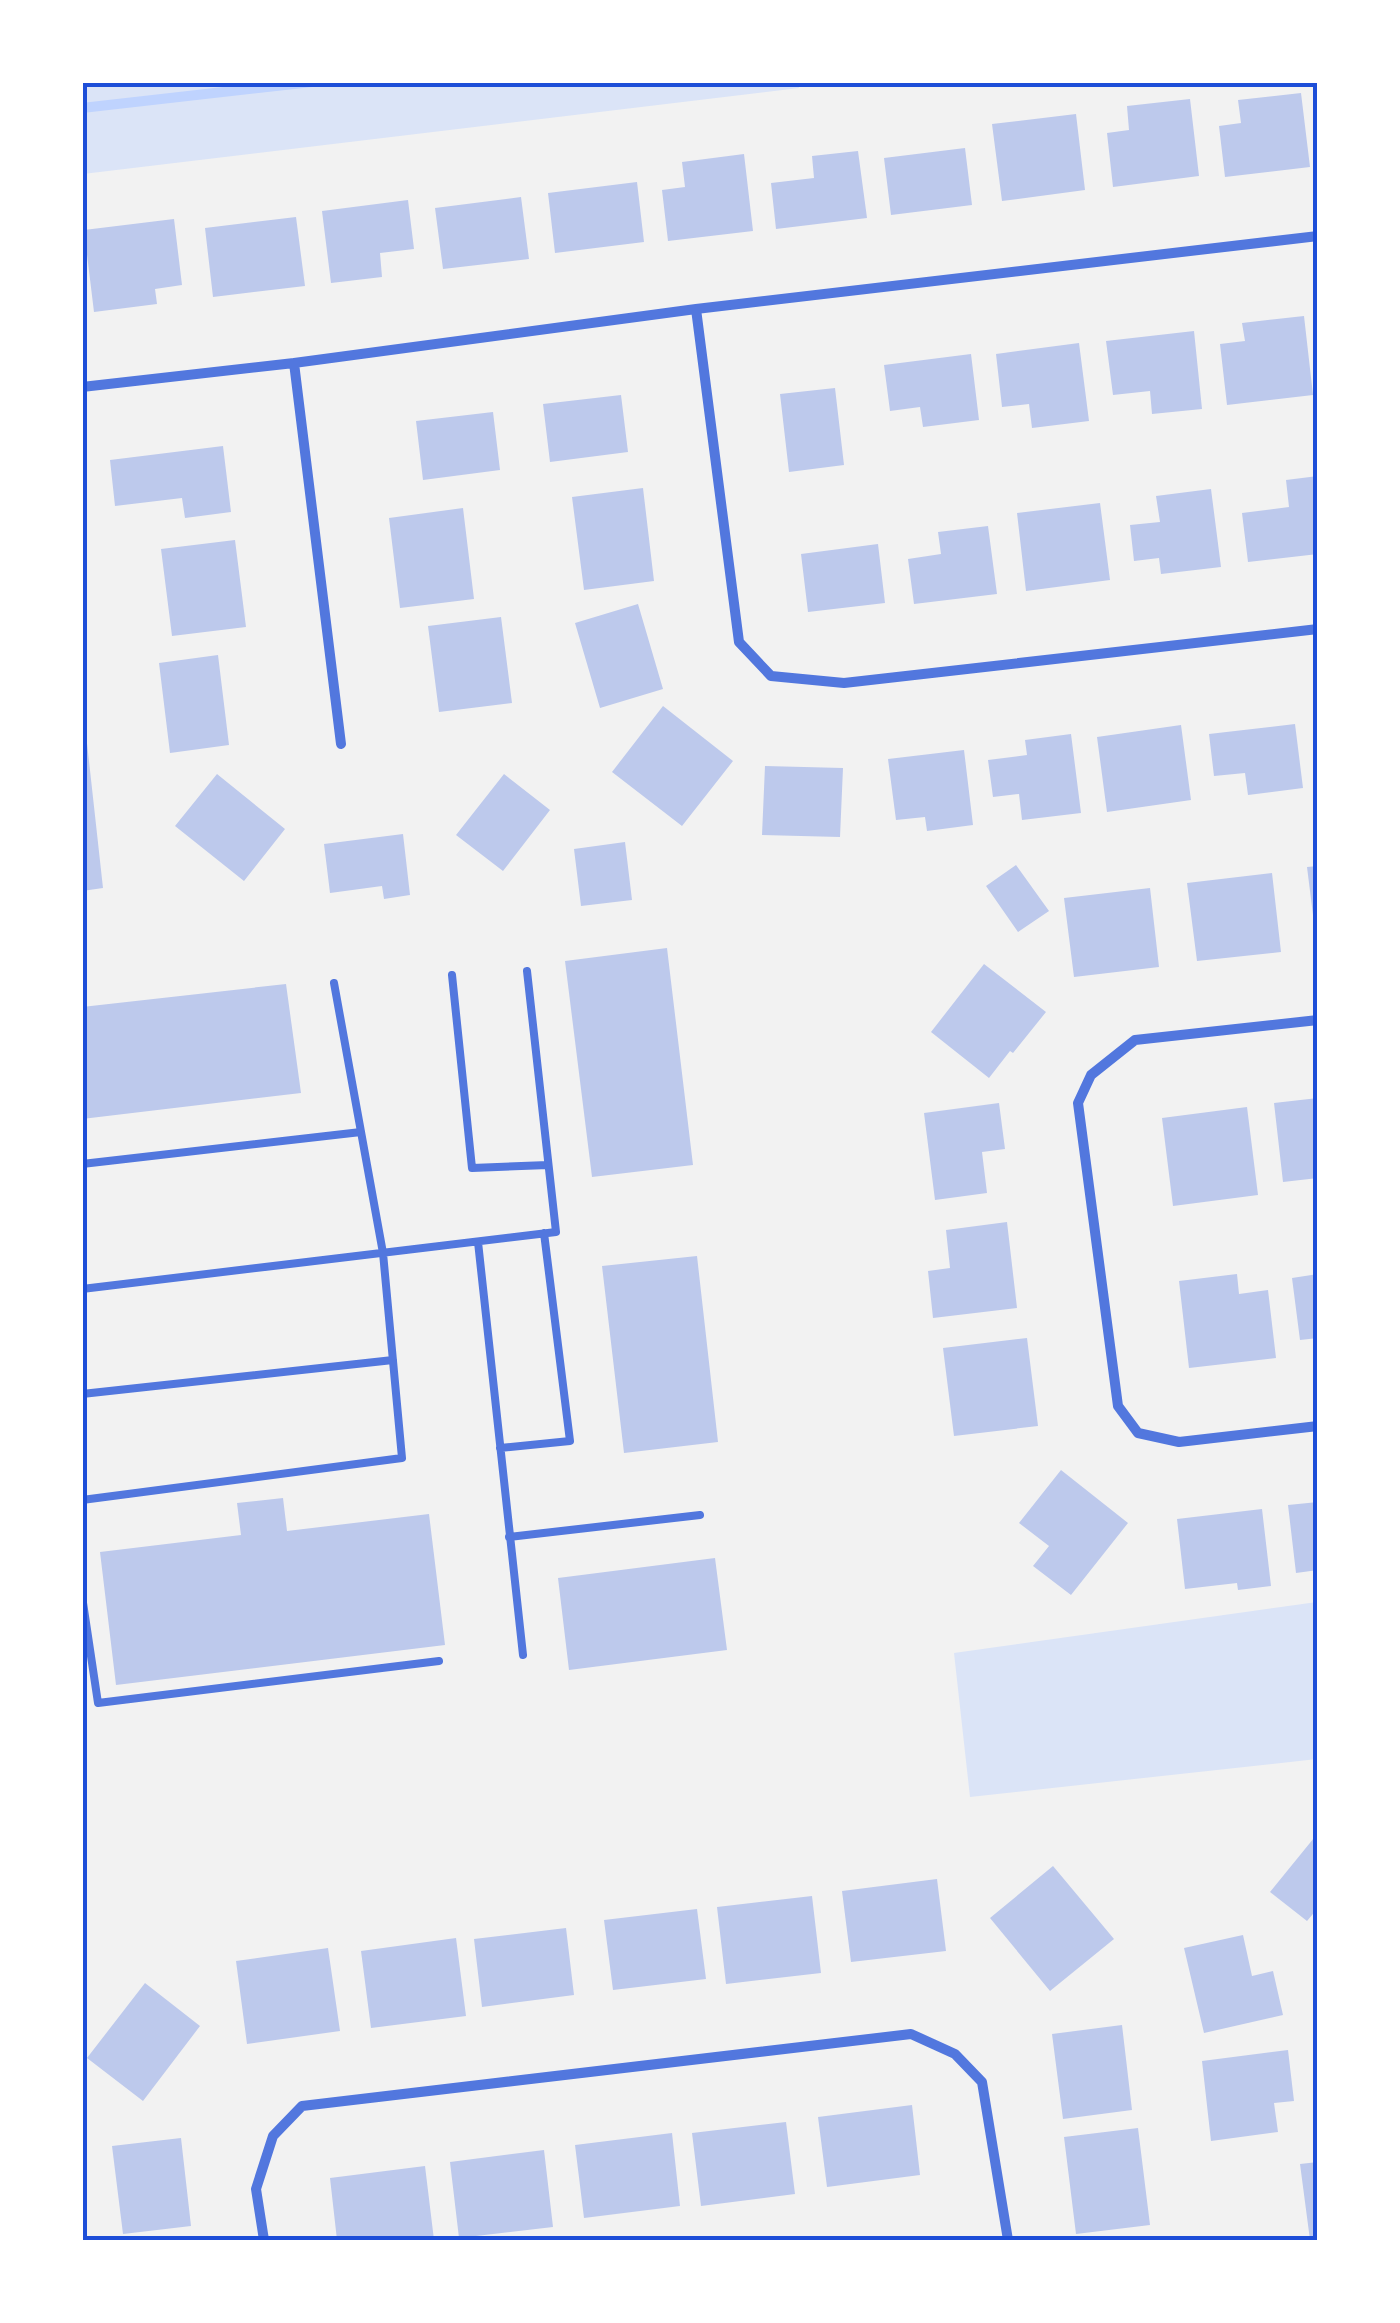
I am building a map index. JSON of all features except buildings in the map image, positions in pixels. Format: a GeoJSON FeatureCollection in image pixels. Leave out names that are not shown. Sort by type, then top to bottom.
{"type":"FeatureCollection","features":[{"type":"Feature","properties":{"kind":"street"},"geometry":{"type":"LineString","coordinates":[[82,387],[1318,236]]}},
{"type":"Feature","properties":{"kind":"street"},"geometry":{"type":"LineString","coordinates":[[696,309],[739,642],[771,676],[844,682],[1318,629]]}},
{"type":"Feature","properties":{"kind":"street"},"geometry":{"type":"LineString","coordinates":[[294,363],[341,744]]}},
{"type":"Feature","properties":{"kind":"street"},"geometry":{"type":"LineString","coordinates":[[1318,1020],[1136,1040],[1091,1075],[1078,1104],[1118,1406],[1138,1433],[1178,1442],[1318,1426]]}},
{"type":"Feature","properties":{"kind":"street"},"geometry":{"type":"LineString","coordinates":[[264,2240],[256,2189],[273,2136],[302,2106],[911,2034],[955,2054],[982,2082],[1008,2240]]}},
{"type":"Feature","properties":{"kind":"lane"},"geometry":{"type":"LineString","coordinates":[[82,1289],[556,1232],[527,971]]}},
{"type":"Feature","properties":{"kind":"lane"},"geometry":{"type":"LineString","coordinates":[[452,975],[472,1168],[548,1165]]}},
{"type":"Feature","properties":{"kind":"lane"},"geometry":{"type":"LineString","coordinates":[[82,1500],[402,1458],[383,1254],[334,983]]}},
{"type":"Feature","properties":{"kind":"lane"},"geometry":{"type":"LineString","coordinates":[[82,1164],[361,1132]]}},
{"type":"Feature","properties":{"kind":"lane"},"geometry":{"type":"LineString","coordinates":[[500,1448],[570,1441],[544,1233]]}},
{"type":"Feature","properties":{"kind":"lane"},"geometry":{"type":"LineString","coordinates":[[478,1242],[522,1654]]}},
{"type":"Feature","properties":{"kind":"lane"},"geometry":{"type":"LineString","coordinates":[[82,1394],[393,1360]]}},
{"type":"Feature","properties":{"kind":"lane"},"geometry":{"type":"LineString","coordinates":[[510,1536],[700,1515]]}},
{"type":"Feature","properties":{"kind":"lane"},"geometry":{"type":"LineString","coordinates":[[82,1596],[98,1703],[440,1661]]}},
{"type":"Feature","properties":{"kind":"shaded area"},"geometry":{"type":"Polygon","coordinates":[[[798,82],[799,88],[83,174],[83,83],[798,82]]]}},
{"type":"Feature","properties":{"kind":"shaded area"},"geometry":{"type":"Polygon","coordinates":[[[1317,1602],[1317,1759],[970,1797],[954,1653],[1317,1602]]]}},
{"type":"Feature","properties":{"kind":"waterway"},"geometry":{"type":"LineString","coordinates":[[82,108],[312,82]]}}]}
